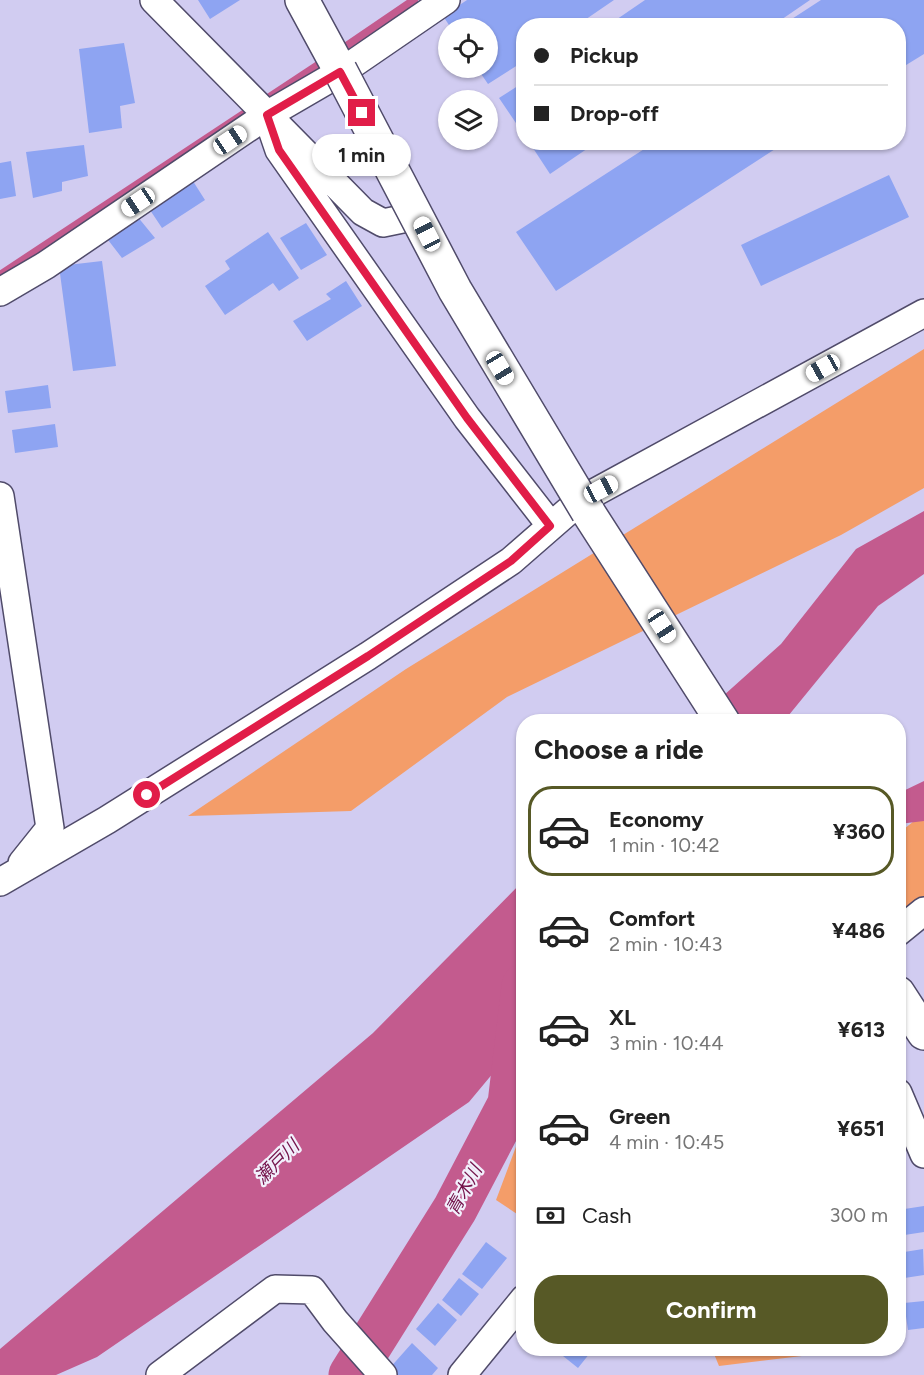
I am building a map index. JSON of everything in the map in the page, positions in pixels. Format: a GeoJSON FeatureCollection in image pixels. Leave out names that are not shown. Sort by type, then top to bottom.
{"type":"FeatureCollection","features":[{"type":"Feature","properties":{"kind":"main road"},"geometry":{"type":"LineString","coordinates":[[302,0],[455,290],[490,351],[581,500],[718,714]]}},
{"type":"Feature","properties":{"kind":"main road"},"geometry":{"type":"LineString","coordinates":[[906,1005],[924,1033]]}},
{"type":"Feature","properties":{"kind":"street"},"geometry":{"type":"LineString","coordinates":[[154,0],[363,212],[383,222],[417,216]]}},
{"type":"Feature","properties":{"kind":"street"},"geometry":{"type":"LineString","coordinates":[[0,292],[46,265],[267,115],[340,72],[446,0]]}},
{"type":"Feature","properties":{"kind":"street"},"geometry":{"type":"LineString","coordinates":[[267,115],[279,150],[467,418],[550,526]]}},
{"type":"Feature","properties":{"kind":"street"},"geometry":{"type":"LineString","coordinates":[[6,879],[107,820],[368,656],[511,561],[581,500],[924,314]]}},
{"type":"Feature","properties":{"kind":"street"},"geometry":{"type":"LineString","coordinates":[[0,495],[50,828],[6,879]]}},
{"type":"Feature","properties":{"kind":"street"},"geometry":{"type":"LineString","coordinates":[[906,926],[924,911]]}},
{"type":"Feature","properties":{"kind":"street"},"geometry":{"type":"LineString","coordinates":[[906,1112],[924,1154]]}},
{"type":"Feature","properties":{"kind":"street"},"geometry":{"type":"LineString","coordinates":[[160,1375],[275,1289],[312,1290],[335,1321],[378,1369]]}},
{"type":"Feature","properties":{"kind":"street"},"geometry":{"type":"LineString","coordinates":[[462,1375],[516,1309]]}},
{"type":"Feature","properties":{"kind":"shaded area"},"geometry":{"type":"Polygon","coordinates":[[[924,349],[924,488],[841,535],[507,697],[351,811],[188,816],[406,669],[924,349]]]}},
{"type":"Feature","properties":{"kind":"shaded area"},"geometry":{"type":"Polygon","coordinates":[[[924,813],[924,897],[906,911],[906,827],[924,813]]]}},
{"type":"Feature","properties":{"kind":"shaded area"},"geometry":{"type":"Polygon","coordinates":[[[516,1147],[516,1213],[496,1200],[516,1147]]]}},
{"type":"Feature","properties":{"kind":"shaded area"},"geometry":{"type":"Polygon","coordinates":[[[715,1356],[802,1356],[719,1366],[715,1356]]]}},
{"type":"Feature","properties":{"kind":"water"},"geometry":{"type":"Polygon","coordinates":[[[924,511],[924,574],[878,606],[790,714],[703,714],[781,644],[856,549],[924,511]]]}},
{"type":"Feature","properties":{"kind":"water"},"geometry":{"type":"Polygon","coordinates":[[[924,781],[924,821],[906,823],[906,790],[924,781]]]}},
{"type":"Feature","properties":{"kind":"water","name":"瀬戸川"},"geometry":{"type":"Polygon","coordinates":[[[516,888],[516,1045],[469,1102],[97,1357],[56,1375],[0,1375],[0,1349],[373,1033],[516,888]]]}},
{"type":"Feature","properties":{"kind":"building"},"geometry":{"type":"Polygon","coordinates":[[[198,0],[240,0],[210,19],[198,0]]]}},
{"type":"Feature","properties":{"kind":"building"},"geometry":{"type":"Polygon","coordinates":[[[467,0],[614,0],[588,18],[516,18],[516,66],[498,78],[498,18],[444,18],[443,16],[467,0]]]}},
{"type":"Feature","properties":{"kind":"building"},"geometry":{"type":"Polygon","coordinates":[[[645,0],[810,0],[784,18],[619,18],[645,0]]]}},
{"type":"Feature","properties":{"kind":"building"},"geometry":{"type":"Polygon","coordinates":[[[821,0],[924,0],[924,54],[906,65],[906,18],[793,18],[821,0]]]}},
{"type":"Feature","properties":{"kind":"building"},"geometry":{"type":"Polygon","coordinates":[[[124,43],[135,103],[120,106],[122,128],[89,133],[79,49],[124,43]]]}},
{"type":"Feature","properties":{"kind":"building"},"geometry":{"type":"Polygon","coordinates":[[[484,78],[497,78],[488,84],[484,78]]]}},
{"type":"Feature","properties":{"kind":"building"},"geometry":{"type":"Polygon","coordinates":[[[516,87],[516,123],[499,98],[516,87]]]}},
{"type":"Feature","properties":{"kind":"building"},"geometry":{"type":"Polygon","coordinates":[[[84,145],[88,176],[62,182],[62,191],[33,198],[26,152],[84,145]]]}},
{"type":"Feature","properties":{"kind":"building"},"geometry":{"type":"Polygon","coordinates":[[[534,150],[585,150],[550,174],[534,150]]]}},
{"type":"Feature","properties":{"kind":"building"},"geometry":{"type":"Polygon","coordinates":[[[643,150],[774,150],[556,291],[516,232],[643,150]]]}},
{"type":"Feature","properties":{"kind":"building"},"geometry":{"type":"Polygon","coordinates":[[[11,161],[16,196],[0,199],[0,163],[11,161]]]}},
{"type":"Feature","properties":{"kind":"building"},"geometry":{"type":"Polygon","coordinates":[[[889,175],[909,217],[761,286],[741,245],[889,175]]]}},
{"type":"Feature","properties":{"kind":"building"},"geometry":{"type":"Polygon","coordinates":[[[191,178],[205,200],[162,228],[148,207],[191,178]]]}},
{"type":"Feature","properties":{"kind":"building"},"geometry":{"type":"Polygon","coordinates":[[[137,216],[155,238],[122,258],[105,236],[137,216]]]}},
{"type":"Feature","properties":{"kind":"building"},"geometry":{"type":"Polygon","coordinates":[[[306,223],[327,255],[301,270],[280,238],[306,223]]]}},
{"type":"Feature","properties":{"kind":"building"},"geometry":{"type":"Polygon","coordinates":[[[268,232],[299,278],[279,291],[273,283],[225,315],[205,286],[230,269],[225,261],[268,232]]]}},
{"type":"Feature","properties":{"kind":"building"},"geometry":{"type":"Polygon","coordinates":[[[102,261],[116,366],[73,371],[59,266],[102,261]]]}},
{"type":"Feature","properties":{"kind":"building"},"geometry":{"type":"Polygon","coordinates":[[[346,281],[362,306],[307,341],[293,321],[331,299],[326,294],[346,281]]]}},
{"type":"Feature","properties":{"kind":"building"},"geometry":{"type":"Polygon","coordinates":[[[48,385],[51,408],[8,413],[5,391],[48,385]]]}},
{"type":"Feature","properties":{"kind":"building"},"geometry":{"type":"Polygon","coordinates":[[[55,424],[58,447],[15,453],[12,430],[55,424]]]}},
{"type":"Feature","properties":{"kind":"building"},"geometry":{"type":"Polygon","coordinates":[[[924,1206],[924,1232],[906,1235],[906,1209],[924,1206]]]}},
{"type":"Feature","properties":{"kind":"building"},"geometry":{"type":"Polygon","coordinates":[[[486,1242],[507,1258],[482,1289],[462,1274],[486,1242]]]}},
{"type":"Feature","properties":{"kind":"building"},"geometry":{"type":"Polygon","coordinates":[[[923,1249],[924,1275],[906,1278],[906,1252],[923,1249]]]}},
{"type":"Feature","properties":{"kind":"building"},"geometry":{"type":"Polygon","coordinates":[[[459,1278],[479,1294],[461,1316],[442,1300],[459,1278]]]}},
{"type":"Feature","properties":{"kind":"building"},"geometry":{"type":"Polygon","coordinates":[[[924,1301],[924,1328],[908,1330],[906,1303],[924,1301]]]}},
{"type":"Feature","properties":{"kind":"building"},"geometry":{"type":"Polygon","coordinates":[[[438,1303],[457,1320],[435,1346],[416,1329],[438,1303]]]}},
{"type":"Feature","properties":{"kind":"building"},"geometry":{"type":"Polygon","coordinates":[[[412,1343],[438,1368],[432,1375],[394,1375],[388,1370],[412,1343]]]}},
{"type":"Feature","properties":{"kind":"building"},"geometry":{"type":"Polygon","coordinates":[[[563,1356],[588,1356],[578,1368],[563,1356]]]}},
{"type":"Feature","properties":{"kind":"waterway"},"geometry":{"type":"LineString","coordinates":[[339,51],[414,0]]}},
{"type":"Feature","properties":{"kind":"waterway"},"geometry":{"type":"LineString","coordinates":[[0,275],[327,59]]}},
{"type":"Feature","properties":{"kind":"waterway","name":"青木川"},"geometry":{"type":"LineString","coordinates":[[351,1375],[455,1209],[510,1104],[516,1053]]}},
{"type":"Feature","properties":{"kind":"route"},"geometry":{"type":"LineString","coordinates":[[147,795],[368,656],[511,561],[550,526],[467,418],[279,150],[267,115],[340,72],[362,113]]}}]}
